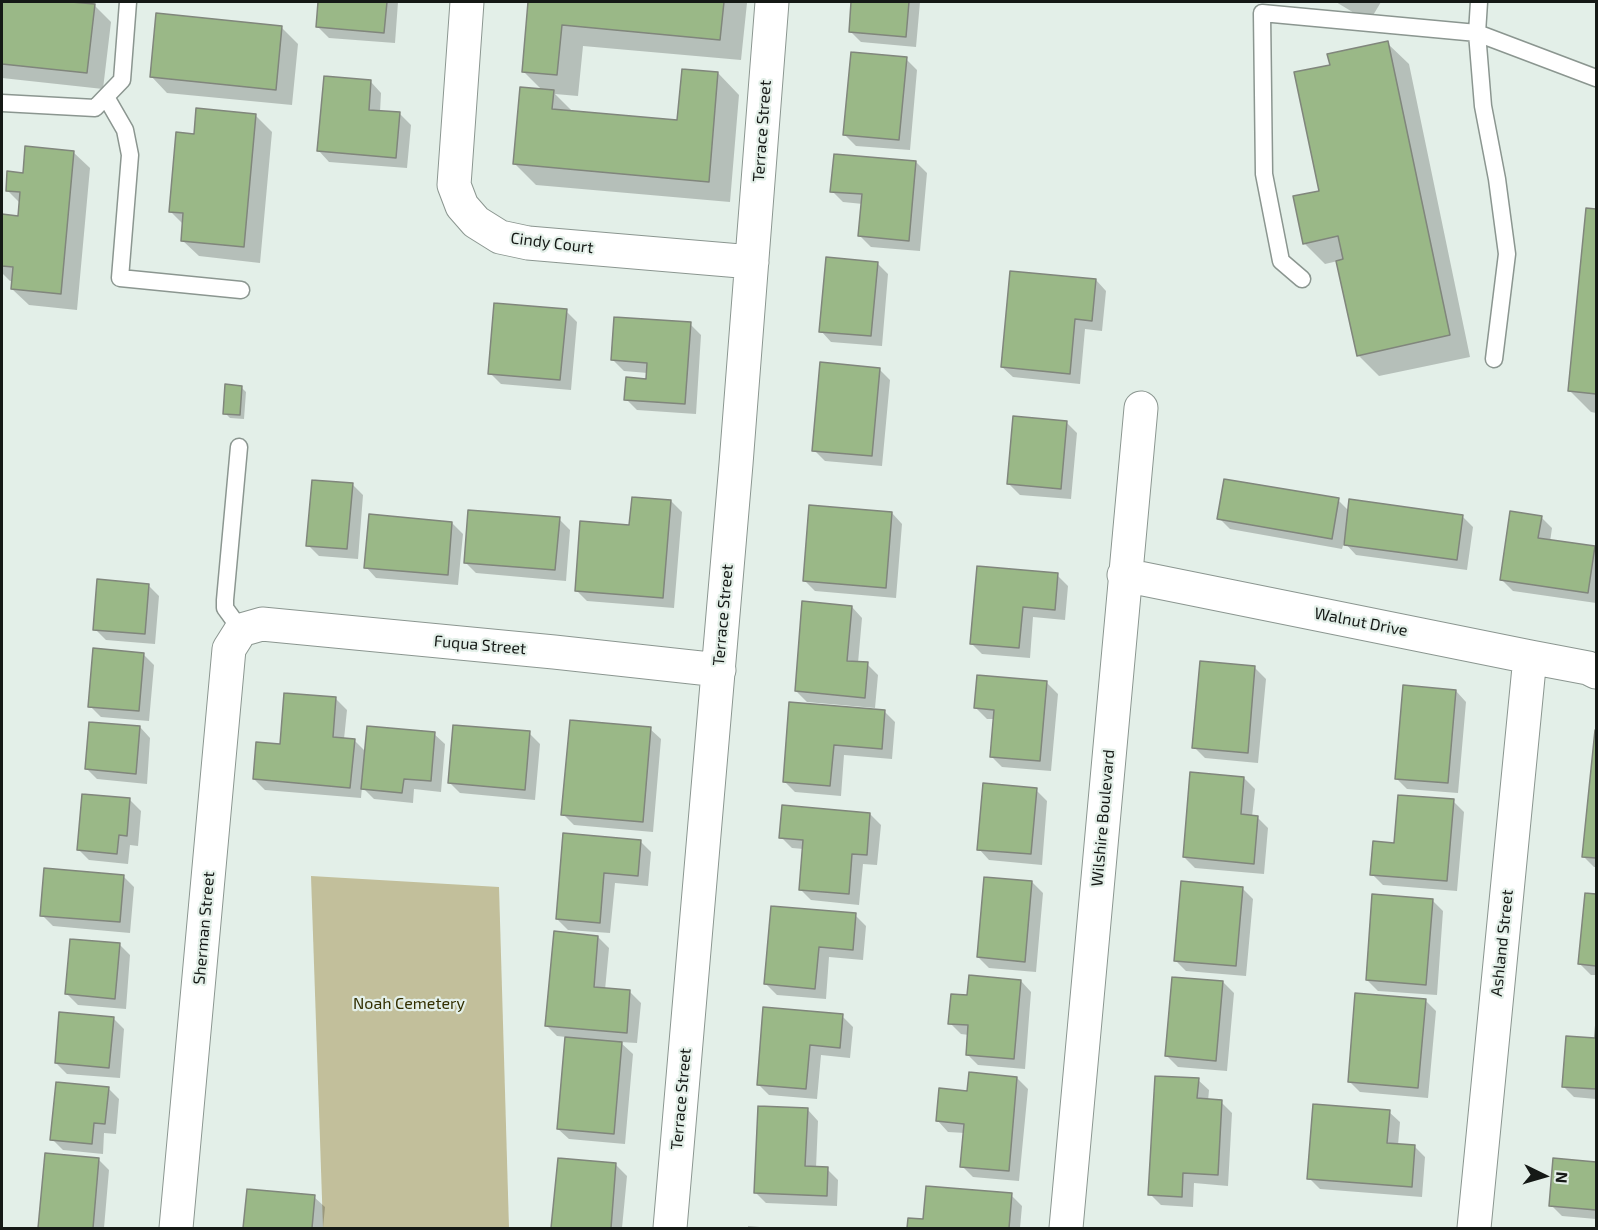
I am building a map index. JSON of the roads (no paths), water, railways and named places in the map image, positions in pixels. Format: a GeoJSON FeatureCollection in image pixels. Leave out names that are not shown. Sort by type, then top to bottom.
{"type":"FeatureCollection","features":[{"type":"Feature","properties":{"kind":"street","name":"Cindy Court"},"geometry":{"type":"LineString","coordinates":[[467,2],[454,185],[462,206],[476,222],[500,237],[528,243],[752,262]]}},
{"type":"Feature","properties":{"kind":"street","name":"Terrace Street"},"geometry":{"type":"LineString","coordinates":[[670,1228],[719,670],[772,2]]}},
{"type":"Feature","properties":{"kind":"street","name":"Wilshire Boulevard"},"geometry":{"type":"LineString","coordinates":[[1066,1228],[1141,408]]}},
{"type":"Feature","properties":{"kind":"street","name":"Walnut Drive"},"geometry":{"type":"LineString","coordinates":[[1124,575],[1588,668],[1596,672]]}},
{"type":"Feature","properties":{"kind":"street","name":"Fuqua Street"},"geometry":{"type":"LineString","coordinates":[[241,630],[262,624],[719,670]]}},
{"type":"Feature","properties":{"kind":"street","name":"Sherman Street"},"geometry":{"type":"LineString","coordinates":[[176,1228],[229,649],[241,630]]}},
{"type":"Feature","properties":{"kind":"street","name":"Ashland Street"},"geometry":{"type":"LineString","coordinates":[[1474,1228],[1530,657]]}},
{"type":"Feature","properties":{"kind":"lane"},"geometry":{"type":"LineString","coordinates":[[2,104],[95,108],[122,80],[128,2]]}},
{"type":"Feature","properties":{"kind":"lane"},"geometry":{"type":"LineString","coordinates":[[1479,2],[1477,33],[1484,106],[1507,254],[1494,359]]}},
{"type":"Feature","properties":{"kind":"lane"},"geometry":{"type":"LineString","coordinates":[[1302,279],[1281,261],[1264,174],[1262,13],[1477,33],[1596,78]]}},
{"type":"Feature","properties":{"kind":"lane"},"geometry":{"type":"LineString","coordinates":[[106,96],[125,130],[130,155],[120,278],[241,290]]}},
{"type":"Feature","properties":{"kind":"lane"},"geometry":{"type":"LineString","coordinates":[[239,447],[225,608],[241,630]]}},
{"type":"Feature","properties":{"kind":"park label","name":"Noah Cemetery"},"geometry":{"type":"Point","coordinates":[409,1004]}}]}
